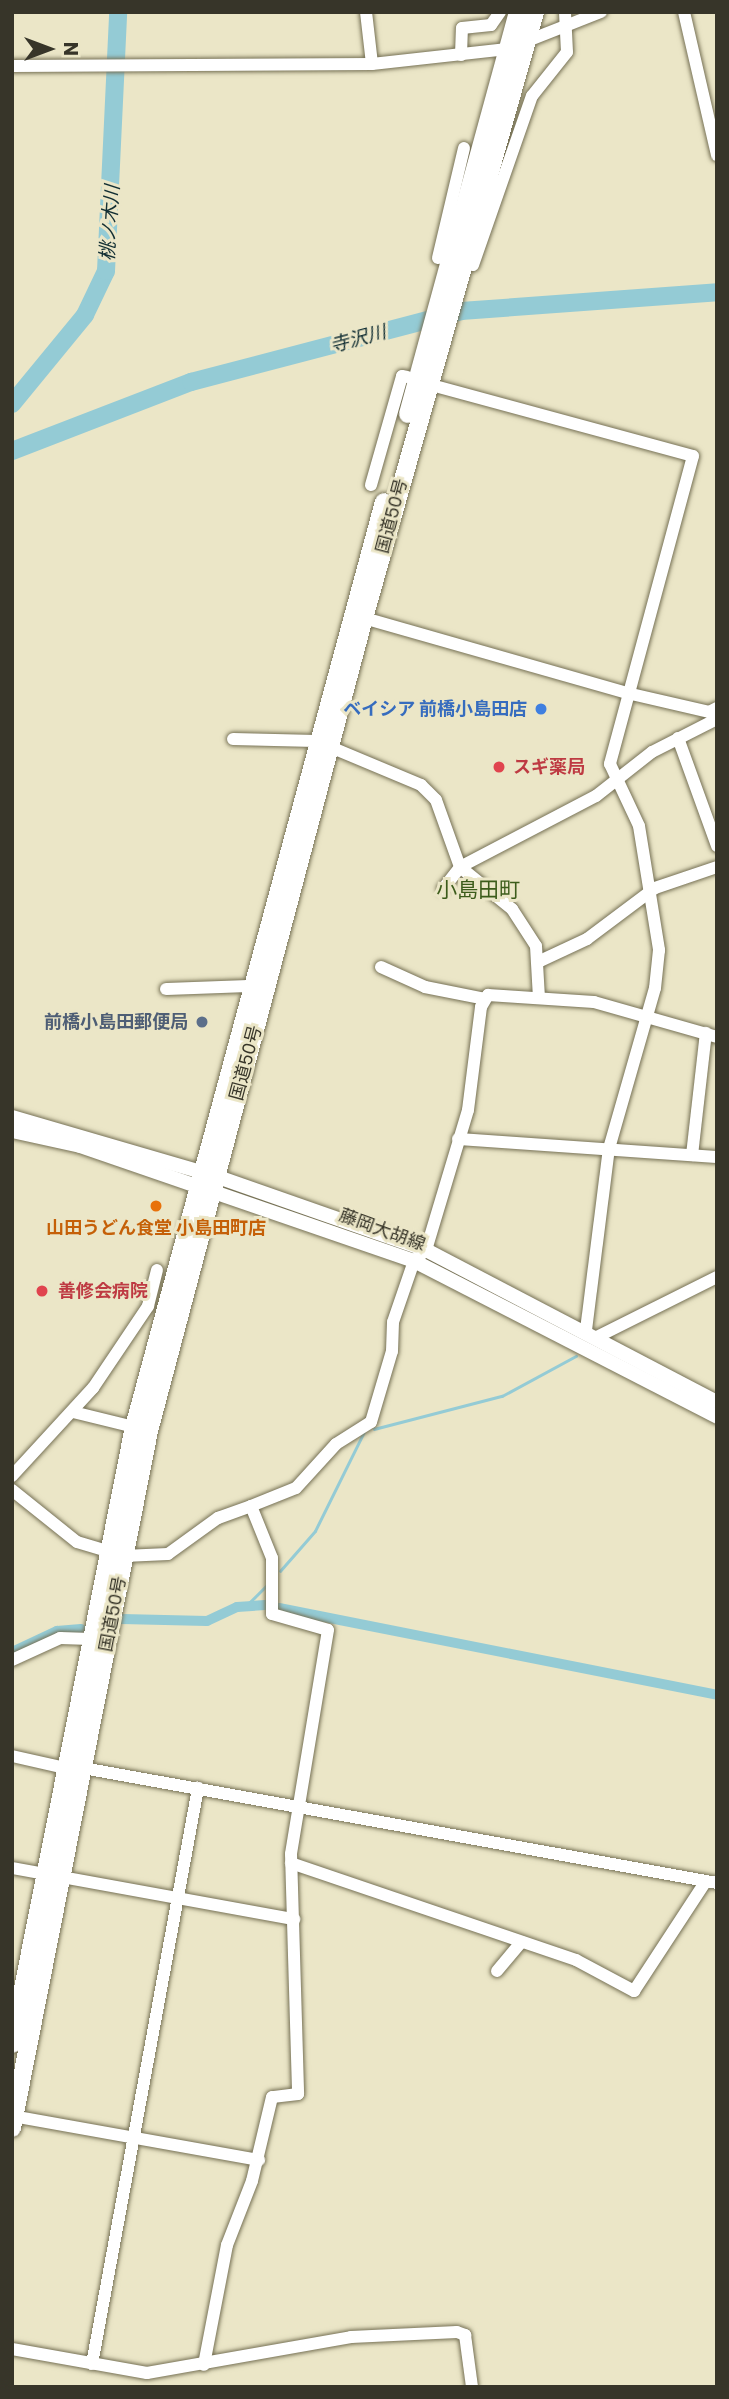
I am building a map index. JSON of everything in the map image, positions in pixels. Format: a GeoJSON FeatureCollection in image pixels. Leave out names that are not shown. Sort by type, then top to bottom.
{"type":"FeatureCollection","features":[{"type":"Feature","properties":{"kind":"highway","name":"国道50号"},"geometry":{"type":"LineString","coordinates":[[445,301],[518,12]]}},
{"type":"Feature","properties":{"kind":"highway","name":"国道50号"},"geometry":{"type":"LineString","coordinates":[[13,2120],[53,1875],[116,1555],[134,1427],[205,1180],[432,346],[536,12]]}},
{"type":"Feature","properties":{"kind":"highway","name":"国道50号"},"geometry":{"type":"LineString","coordinates":[[74,1768],[91,1639],[149,1432],[248,986],[364,618],[432,346]]}},
{"type":"Feature","properties":{"kind":"highway","name":"国道50号"},"geometry":{"type":"LineString","coordinates":[[12,2044],[53,1875]]}},
{"type":"Feature","properties":{"kind":"main road","name":"藤岡大胡線"},"geometry":{"type":"LineString","coordinates":[[12,1117],[426,1250],[717,1402]]}},
{"type":"Feature","properties":{"kind":"main road","name":"藤岡大胡線"},"geometry":{"type":"LineString","coordinates":[[12,1131],[205,1180],[414,1261],[717,1417]]}},
{"type":"Feature","properties":{"kind":"street"},"geometry":{"type":"LineString","coordinates":[[366,12],[372,64]]}},
{"type":"Feature","properties":{"kind":"street"},"geometry":{"type":"LineString","coordinates":[[461,55],[462,28],[491,24],[500,12]]}},
{"type":"Feature","properties":{"kind":"street"},"geometry":{"type":"LineString","coordinates":[[473,265],[532,96],[541,78],[565,58],[568,29],[565,12]]}},
{"type":"Feature","properties":{"kind":"street"},"geometry":{"type":"LineString","coordinates":[[12,66],[72,62],[372,64],[507,49],[568,29],[601,12]]}},
{"type":"Feature","properties":{"kind":"street"},"geometry":{"type":"LineString","coordinates":[[684,12],[717,155]]}},
{"type":"Feature","properties":{"kind":"street"},"geometry":{"type":"LineString","coordinates":[[439,258],[464,148]]}},
{"type":"Feature","properties":{"kind":"street"},"geometry":{"type":"LineString","coordinates":[[371,485],[402,376],[407,377]]}},
{"type":"Feature","properties":{"kind":"street"},"geometry":{"type":"LineString","coordinates":[[439,387],[693,456],[610,764],[639,826],[659,950],[647,1015],[609,1149],[591,1334],[717,1277]]}},
{"type":"Feature","properties":{"kind":"street"},"geometry":{"type":"LineString","coordinates":[[364,618],[627,693],[709,712],[717,708]]}},
{"type":"Feature","properties":{"kind":"street"},"geometry":{"type":"LineString","coordinates":[[443,889],[460,867],[493,855],[619,779],[678,738],[717,719]]}},
{"type":"Feature","properties":{"kind":"street"},"geometry":{"type":"LineString","coordinates":[[678,738],[717,846]]}},
{"type":"Feature","properties":{"kind":"street"},"geometry":{"type":"LineString","coordinates":[[233,739],[324,743],[421,785],[436,800],[460,867],[512,909],[540,961],[539,998]]}},
{"type":"Feature","properties":{"kind":"street"},"geometry":{"type":"LineString","coordinates":[[540,961],[587,939],[651,893],[717,867]]}},
{"type":"Feature","properties":{"kind":"street"},"geometry":{"type":"LineString","coordinates":[[382,967],[425,987],[485,999],[539,998],[594,1002],[711,1035],[692,1155]]}},
{"type":"Feature","properties":{"kind":"street"},"geometry":{"type":"LineString","coordinates":[[166,989],[248,986]]}},
{"type":"Feature","properties":{"kind":"street"},"geometry":{"type":"LineString","coordinates":[[12,1490],[77,1542],[116,1555],[168,1554],[218,1518],[296,1488],[336,1444],[371,1422],[392,1351],[393,1322],[414,1261],[426,1250],[458,1139],[485,999]]}},
{"type":"Feature","properties":{"kind":"street"},"geometry":{"type":"LineString","coordinates":[[458,1139],[717,1157]]}},
{"type":"Feature","properties":{"kind":"street"},"geometry":{"type":"LineString","coordinates":[[12,1476],[73,1412],[148,1306],[157,1270]]}},
{"type":"Feature","properties":{"kind":"street"},"geometry":{"type":"LineString","coordinates":[[73,1412],[134,1427]]}},
{"type":"Feature","properties":{"kind":"street"},"geometry":{"type":"LineString","coordinates":[[204,2365],[227,2245],[258,2160],[272,2097],[298,2094],[291,1863],[297,1808],[328,1630],[272,1615],[272,1558],[251,1506]]}},
{"type":"Feature","properties":{"kind":"street"},"geometry":{"type":"LineString","coordinates":[[12,1660],[60,1638],[91,1639]]}},
{"type":"Feature","properties":{"kind":"street"},"geometry":{"type":"LineString","coordinates":[[12,1756],[711,1882],[634,1991],[576,1960],[291,1863]]}},
{"type":"Feature","properties":{"kind":"street"},"geometry":{"type":"LineString","coordinates":[[92,2364],[198,1788]]}},
{"type":"Feature","properties":{"kind":"street"},"geometry":{"type":"LineString","coordinates":[[12,1868],[294,1919]]}},
{"type":"Feature","properties":{"kind":"street"},"geometry":{"type":"LineString","coordinates":[[498,1971],[521,1942]]}},
{"type":"Feature","properties":{"kind":"street"},"geometry":{"type":"LineString","coordinates":[[13,2120],[133,2136],[258,2160]]}},
{"type":"Feature","properties":{"kind":"street"},"geometry":{"type":"LineString","coordinates":[[12,2349],[142,2373],[204,2365],[347,2337],[457,2332],[465,2335],[472,2387]]}},
{"type":"Feature","properties":{"kind":"waterway","name":"桃ノ木川"},"geometry":{"type":"LineString","coordinates":[[12,404],[85,315],[106,271],[118,12]]}},
{"type":"Feature","properties":{"kind":"waterway","name":"寺沢川"},"geometry":{"type":"LineString","coordinates":[[12,451],[191,382],[461,311],[717,292]]}},
{"type":"Feature","properties":{"kind":"waterway"},"geometry":{"type":"LineString","coordinates":[[374,1429],[502,1396],[576,1356]]}},
{"type":"Feature","properties":{"kind":"waterway"},"geometry":{"type":"LineString","coordinates":[[280,1571],[315,1531],[364,1432]]}},
{"type":"Feature","properties":{"kind":"waterway"},"geometry":{"type":"LineString","coordinates":[[246,1606],[266,1586]]}},
{"type":"Feature","properties":{"kind":"waterway"},"geometry":{"type":"LineString","coordinates":[[122,1619],[207,1621],[237,1607],[265,1605]]}},
{"type":"Feature","properties":{"kind":"waterway"},"geometry":{"type":"LineString","coordinates":[[279,1608],[717,1695]]}},
{"type":"Feature","properties":{"kind":"waterway"},"geometry":{"type":"LineString","coordinates":[[12,1652],[57,1631],[81,1629]]}},
{"type":"Feature","properties":{"kind":"place","name":"ベイシア 前橋小島田店"},"geometry":{"type":"Point","coordinates":[541,709]}},
{"type":"Feature","properties":{"kind":"place","name":"スギ薬局"},"geometry":{"type":"Point","coordinates":[499,767]}},
{"type":"Feature","properties":{"kind":"place","name":"前橋小島田郵便局"},"geometry":{"type":"Point","coordinates":[202,1022]}},
{"type":"Feature","properties":{"kind":"place","name":"山田うどん食堂 小島田町店"},"geometry":{"type":"Point","coordinates":[156,1206]}},
{"type":"Feature","properties":{"kind":"place","name":"善修会病院"},"geometry":{"type":"Point","coordinates":[42,1291]}},
{"type":"Feature","properties":{"kind":"district","name":"小島田町"},"geometry":{"type":"Point","coordinates":[478,890]}}]}
